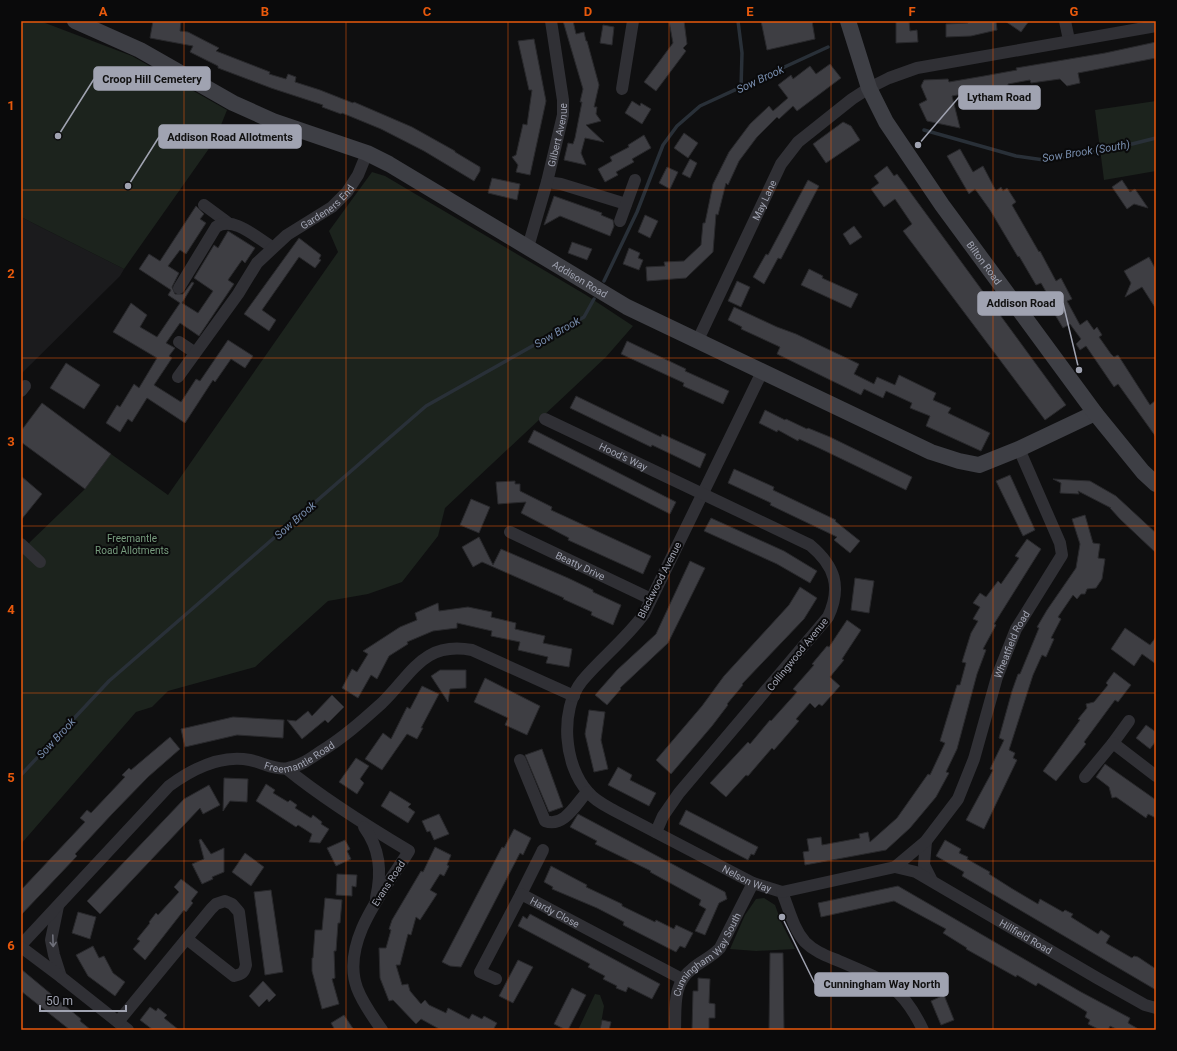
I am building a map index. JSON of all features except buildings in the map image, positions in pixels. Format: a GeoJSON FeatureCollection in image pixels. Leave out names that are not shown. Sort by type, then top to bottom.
{"type":"FeatureCollection","features":[{"type":"Feature","properties":{"kind":"street","name":"Addison Road"},"geometry":{"type":"LineString","coordinates":[[75,21],[140,50],[233,104],[273,121],[367,153],[389,164],[627,307],[697,342],[931,452],[958,461],[979,464],[1019,449],[1095,413]]}},
{"type":"Feature","properties":{"kind":"street","name":"Gilbert Avenue"},"geometry":{"type":"LineString","coordinates":[[528,247],[547,182],[563,115],[563,100],[551,21]]}},
{"type":"Feature","properties":{"kind":"street"},"geometry":{"type":"LineString","coordinates":[[622,89],[633,21]]}},
{"type":"Feature","properties":{"kind":"street","name":"Bilton Road"},"geometry":{"type":"LineString","coordinates":[[848,21],[869,88],[886,122],[942,205],[1095,413],[1143,472],[1156,484]]}},
{"type":"Feature","properties":{"kind":"street"},"geometry":{"type":"LineString","coordinates":[[1065,21],[1069,40]]}},
{"type":"Feature","properties":{"kind":"street","name":"May Lane"},"geometry":{"type":"LineString","coordinates":[[697,342],[781,164],[798,142],[869,88],[888,78],[917,68],[1069,40],[1156,26]]}},
{"type":"Feature","properties":{"kind":"street","name":"Gardeners End"},"geometry":{"type":"LineString","coordinates":[[178,377],[194,352],[222,316],[257,263],[287,235],[332,207],[347,192],[358,175],[367,153]]}},
{"type":"Feature","properties":{"kind":"street"},"geometry":{"type":"LineString","coordinates":[[620,220],[635,180]]}},
{"type":"Feature","properties":{"kind":"street"},"geometry":{"type":"LineString","coordinates":[[547,182],[561,184],[626,204]]}},
{"type":"Feature","properties":{"kind":"street"},"geometry":{"type":"LineString","coordinates":[[204,205],[228,222],[235,224],[272,248]]}},
{"type":"Feature","properties":{"kind":"street"},"geometry":{"type":"LineString","coordinates":[[179,288],[216,227],[228,222]]}},
{"type":"Feature","properties":{"kind":"street"},"geometry":{"type":"LineString","coordinates":[[180,342],[194,352]]}},
{"type":"Feature","properties":{"kind":"street","name":"Blackwood Avenue"},"geometry":{"type":"LineString","coordinates":[[656,832],[615,812],[587,792],[576,774],[570,759],[568,745],[568,720],[574,696],[581,682],[632,630],[644,614],[762,372]]}},
{"type":"Feature","properties":{"kind":"street","name":"Hood's Way"},"geometry":{"type":"LineString","coordinates":[[545,419],[702,494]]}},
{"type":"Feature","properties":{"kind":"street","name":"Wheatfield Road"},"geometry":{"type":"LineString","coordinates":[[782,892],[895,868],[926,841],[958,799],[974,759],[997,677],[1016,629],[1062,555],[1060,543],[1019,449]]}},
{"type":"Feature","properties":{"kind":"street","name":"Collingwood Avenue"},"geometry":{"type":"LineString","coordinates":[[656,832],[663,816],[679,793],[828,617],[835,590],[834,576],[829,566],[822,555],[810,545],[702,494]]}},
{"type":"Feature","properties":{"kind":"street","name":"Beatty Drive"},"geometry":{"type":"LineString","coordinates":[[510,532],[651,599]]}},
{"type":"Feature","properties":{"kind":"street"},"geometry":{"type":"LineString","coordinates":[[21,544],[40,562]]}},
{"type":"Feature","properties":{"kind":"street","name":"Freemantle Road"},"geometry":{"type":"LineString","coordinates":[[23,944],[169,786],[190,771],[214,762],[232,759],[249,759],[286,769],[304,763],[345,736],[386,698],[419,661],[439,650],[460,648],[472,650],[574,696]]}},
{"type":"Feature","properties":{"kind":"street"},"geometry":{"type":"LineString","coordinates":[[1085,777],[1129,721]]}},
{"type":"Feature","properties":{"kind":"street"},"geometry":{"type":"LineString","coordinates":[[1113,743],[1156,776]]}},
{"type":"Feature","properties":{"kind":"street"},"geometry":{"type":"LineString","coordinates":[[520,760],[545,821],[551,824],[563,820],[587,792]]}},
{"type":"Feature","properties":{"kind":"street","name":"Evans Road"},"geometry":{"type":"LineString","coordinates":[[286,769],[311,789],[362,823],[410,851],[375,901],[357,942],[355,955],[357,987],[362,1000],[382,1030]]}},
{"type":"Feature","properties":{"kind":"street"},"geometry":{"type":"LineString","coordinates":[[362,823],[372,839],[379,863],[380,875],[375,901]]}},
{"type":"Feature","properties":{"kind":"street","name":"Nelson Way"},"geometry":{"type":"LineString","coordinates":[[656,832],[753,883],[782,892],[798,932],[806,942],[817,951],[882,980],[894,988],[909,1003],[923,1030]]}},
{"type":"Feature","properties":{"kind":"street"},"geometry":{"type":"LineString","coordinates":[[926,841],[924,865],[932,881]]}},
{"type":"Feature","properties":{"kind":"street"},"geometry":{"type":"LineString","coordinates":[[521,894],[543,850]]}},
{"type":"Feature","properties":{"kind":"street","name":"Hillfield Road"},"geometry":{"type":"LineString","coordinates":[[895,868],[916,872],[1097,978],[1145,1004],[1156,1008]]}},
{"type":"Feature","properties":{"kind":"street","name":"Cunningham Way South"},"geometry":{"type":"LineString","coordinates":[[675,1030],[678,985],[691,969],[715,954],[720,948],[753,883]]}},
{"type":"Feature","properties":{"kind":"street","name":"Hardy Close"},"geometry":{"type":"LineString","coordinates":[[496,979],[480,972],[521,894],[682,979]]}},
{"type":"Feature","properties":{"kind":"street"},"geometry":{"type":"LineString","coordinates":[[118,1022],[216,904],[225,901],[232,904],[239,912],[246,965],[244,971],[242,974],[234,976],[188,939]]}},
{"type":"Feature","properties":{"kind":"street"},"geometry":{"type":"LineString","coordinates":[[58,905],[51,940],[61,976]]}},
{"type":"Feature","properties":{"kind":"street"},"geometry":{"type":"LineString","coordinates":[[23,944],[128,1030]]}},
{"type":"Feature","properties":{"kind":"shaded area"},"geometry":{"type":"Polygon","coordinates":[[[21,217],[124,269],[120,276],[21,374],[21,217]]]}},
{"type":"Feature","properties":{"kind":"green space"},"geometry":{"type":"Polygon","coordinates":[[[21,21],[40,21],[132,56],[227,110],[215,140],[124,269],[21,217],[21,21]]]}},
{"type":"Feature","properties":{"kind":"green space"},"geometry":{"type":"Polygon","coordinates":[[[1156,101],[1156,171],[1104,180],[1095,110],[1156,101]]]}},
{"type":"Feature","properties":{"kind":"green space","name":"Freemantle Road Allotments"},"geometry":{"type":"Polygon","coordinates":[[[372,172],[385,176],[586,295],[633,326],[606,357],[445,508],[438,536],[402,582],[368,594],[328,601],[255,667],[168,691],[152,707],[136,712],[21,844],[21,555],[30,542],[85,489],[111,454],[168,495],[338,252],[329,231],[372,172]]]}},
{"type":"Feature","properties":{"kind":"green space"},"geometry":{"type":"Polygon","coordinates":[[[764,898],[775,905],[782,924],[795,949],[756,951],[730,949],[745,915],[756,899],[764,898]]]}},
{"type":"Feature","properties":{"kind":"green space"},"geometry":{"type":"Polygon","coordinates":[[[595,994],[600,995],[604,1006],[600,1030],[578,1030],[595,994]]]}},
{"type":"Feature","properties":{"kind":"waterway"},"geometry":{"type":"LineString","coordinates":[[738,21],[742,53],[741,88]]}},
{"type":"Feature","properties":{"kind":"waterway","name":"Sow Brook"},"geometry":{"type":"LineString","coordinates":[[604,281],[637,212],[663,145],[677,126],[700,106],[828,47]]}},
{"type":"Feature","properties":{"kind":"waterway","name":"Sow Brook (South)"},"geometry":{"type":"LineString","coordinates":[[924,130],[1016,156],[1044,160],[1116,148],[1156,138]]}},
{"type":"Feature","properties":{"kind":"waterway","name":"Sow Brook"},"geometry":{"type":"LineString","coordinates":[[21,775],[109,681],[426,406],[584,317],[594,299]]}},
{"type":"Feature","properties":{"kind":"place","name":"Croop Hill Cemetery"},"geometry":{"type":"Point","coordinates":[58,136]}},
{"type":"Feature","properties":{"kind":"place","name":"Lytham Road"},"geometry":{"type":"Point","coordinates":[918,145]}},
{"type":"Feature","properties":{"kind":"place","name":"Addison Road Allotments"},"geometry":{"type":"Point","coordinates":[128,186]}},
{"type":"Feature","properties":{"kind":"place","name":"Addison Road"},"geometry":{"type":"Point","coordinates":[1079,370]}},
{"type":"Feature","properties":{"kind":"place","name":"Cunningham Way North"},"geometry":{"type":"Point","coordinates":[782,917]}}]}
